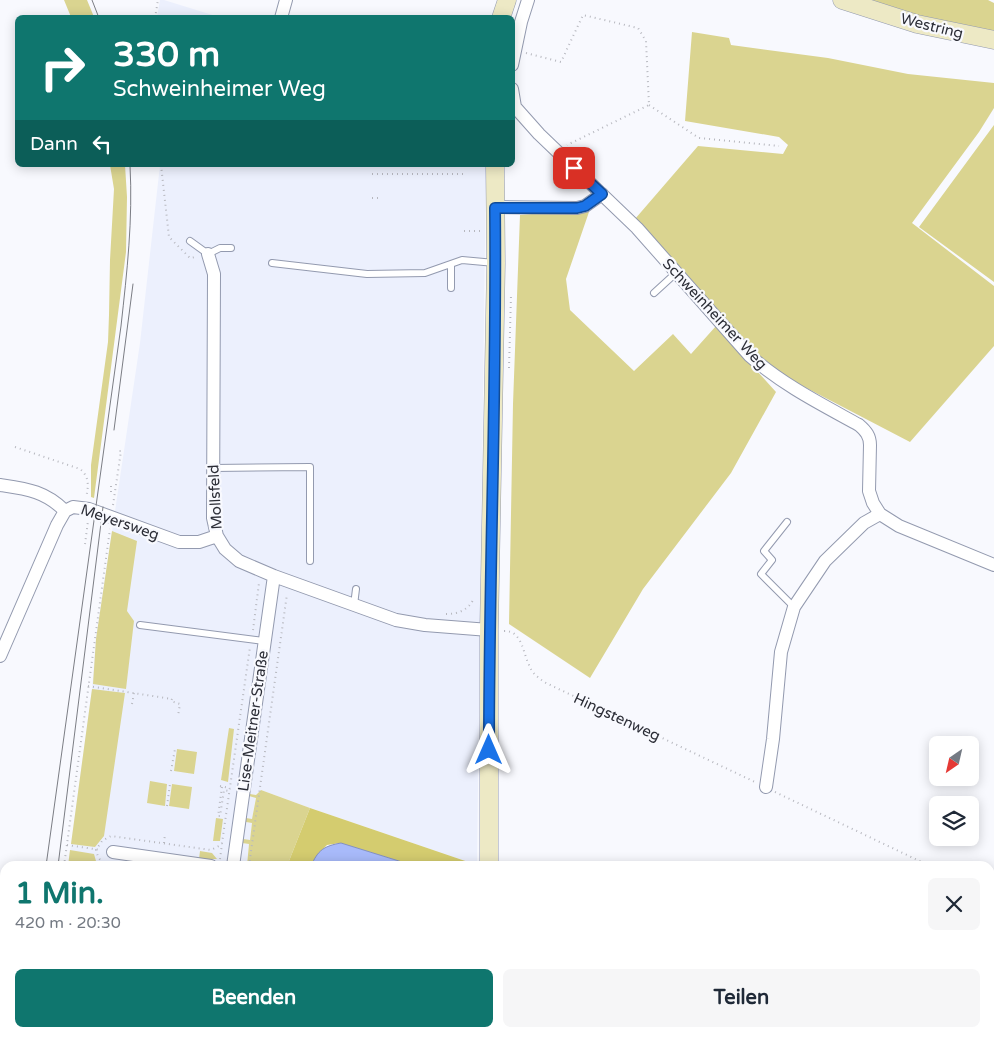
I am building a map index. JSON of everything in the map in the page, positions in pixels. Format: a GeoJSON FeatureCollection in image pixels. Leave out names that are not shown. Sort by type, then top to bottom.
{"type":"FeatureCollection","features":[{"type":"Feature","properties":{"kind":"main road"},"geometry":{"type":"LineString","coordinates":[[498,0],[499,15]]}},
{"type":"Feature","properties":{"kind":"main road"},"geometry":{"type":"LineString","coordinates":[[500,15],[507,0]]}},
{"type":"Feature","properties":{"kind":"main road","name":"Westring"},"geometry":{"type":"LineString","coordinates":[[842,0],[917,24],[994,40]]}},
{"type":"Feature","properties":{"kind":"main road"},"geometry":{"type":"LineString","coordinates":[[489,861],[489,630],[496,263],[495,167]]}},
{"type":"Feature","properties":{"kind":"street"},"geometry":{"type":"LineString","coordinates":[[282,15],[286,0]]}},
{"type":"Feature","properties":{"kind":"street"},"geometry":{"type":"LineString","coordinates":[[515,50],[528,0]]}},
{"type":"Feature","properties":{"kind":"street","name":"Schweinheimer Weg"},"geometry":{"type":"LineString","coordinates":[[515,107],[556,150],[637,228],[750,356],[768,372],[802,394],[859,424],[866,431],[870,439],[869,491],[873,503],[880,514]]}},
{"type":"Feature","properties":{"kind":"street"},"geometry":{"type":"LineString","coordinates":[[495,208],[577,208],[585,206],[602,194]]}},
{"type":"Feature","properties":{"kind":"street","name":"Mollsfeld"},"geometry":{"type":"LineString","coordinates":[[208,254],[214,274],[213,518],[217,536],[225,549],[239,561],[274,576],[396,620],[425,626],[489,630]]}},
{"type":"Feature","properties":{"kind":"street","name":"Meyersweg"},"geometry":{"type":"LineString","coordinates":[[0,485],[26,489],[42,494],[54,500],[65,511],[73,507],[87,508],[160,532],[179,542],[186,540],[199,542],[217,536]]}},
{"type":"Feature","properties":{"kind":"street"},"geometry":{"type":"LineString","coordinates":[[0,656],[57,524],[65,511]]}},
{"type":"Feature","properties":{"kind":"street"},"geometry":{"type":"LineString","coordinates":[[766,787],[773,739],[781,652],[794,607],[826,561],[864,523],[880,514],[899,526],[994,565]]}},
{"type":"Feature","properties":{"kind":"street","name":"Lise-Meitner-Straße"},"geometry":{"type":"LineString","coordinates":[[234,861],[274,576]]}},
{"type":"Feature","properties":{"kind":"street"},"geometry":{"type":"LineString","coordinates":[[113,852],[176,861]]}},
{"type":"Feature","properties":{"kind":"lane"},"geometry":{"type":"LineString","coordinates":[[190,241],[208,254],[220,248],[231,248]]}},
{"type":"Feature","properties":{"kind":"lane"},"geometry":{"type":"LineString","coordinates":[[272,263],[367,274],[425,273],[462,260],[496,263]]}},
{"type":"Feature","properties":{"kind":"lane"},"geometry":{"type":"LineString","coordinates":[[451,264],[451,288]]}},
{"type":"Feature","properties":{"kind":"lane"},"geometry":{"type":"LineString","coordinates":[[654,293],[677,272]]}},
{"type":"Feature","properties":{"kind":"lane"},"geometry":{"type":"LineString","coordinates":[[213,468],[310,467],[310,561]]}},
{"type":"Feature","properties":{"kind":"lane"},"geometry":{"type":"LineString","coordinates":[[787,522],[764,551],[772,560],[761,574],[794,607]]}},
{"type":"Feature","properties":{"kind":"lane"},"geometry":{"type":"LineString","coordinates":[[354,606],[356,589]]}},
{"type":"Feature","properties":{"kind":"lane"},"geometry":{"type":"LineString","coordinates":[[140,625],[264,641]]}},
{"type":"Feature","properties":{"kind":"path"},"geometry":{"type":"LineString","coordinates":[[156,15],[158,0]]}},
{"type":"Feature","properties":{"kind":"path"},"geometry":{"type":"LineString","coordinates":[[515,50],[561,62],[583,15],[638,28],[646,40],[649,105]]}},
{"type":"Feature","properties":{"kind":"path"},"geometry":{"type":"LineString","coordinates":[[649,105],[699,138],[779,146]]}},
{"type":"Feature","properties":{"kind":"path"},"geometry":{"type":"LineString","coordinates":[[556,150],[649,105]]}},
{"type":"Feature","properties":{"kind":"path"},"geometry":{"type":"LineString","coordinates":[[161,167],[169,237],[190,258],[208,254]]}},
{"type":"Feature","properties":{"kind":"path"},"geometry":{"type":"LineString","coordinates":[[372,174],[464,174]]}},
{"type":"Feature","properties":{"kind":"path"},"geometry":{"type":"LineString","coordinates":[[372,198],[382,198]]}},
{"type":"Feature","properties":{"kind":"path"},"geometry":{"type":"LineString","coordinates":[[15,447],[80,468],[87,478],[88,484],[85,544]]}},
{"type":"Feature","properties":{"kind":"path"},"geometry":{"type":"LineString","coordinates":[[65,861],[121,451],[119,450]]}},
{"type":"Feature","properties":{"kind":"path"},"geometry":{"type":"LineString","coordinates":[[111,486],[111,492],[115,492]]}},
{"type":"Feature","properties":{"kind":"path"},"geometry":{"type":"LineString","coordinates":[[250,861],[289,582]]}},
{"type":"Feature","properties":{"kind":"path"},"geometry":{"type":"LineString","coordinates":[[442,614],[453,614],[468,607],[475,596]]}},
{"type":"Feature","properties":{"kind":"path","name":"Hingstenweg"},"geometry":{"type":"LineString","coordinates":[[489,630],[508,631],[515,634],[521,642],[529,666],[535,676],[546,683],[920,861]]}},
{"type":"Feature","properties":{"kind":"path"},"geometry":{"type":"LineString","coordinates":[[88,686],[172,698],[171,701],[180,704],[178,716]]}},
{"type":"Feature","properties":{"kind":"path"},"geometry":{"type":"LineString","coordinates":[[132,704],[134,693]]}},
{"type":"Feature","properties":{"kind":"path"},"geometry":{"type":"LineString","coordinates":[[220,861],[243,699]]}},
{"type":"Feature","properties":{"kind":"path"},"geometry":{"type":"LineString","coordinates":[[172,771],[175,749]]}},
{"type":"Feature","properties":{"kind":"path"},"geometry":{"type":"LineString","coordinates":[[167,806],[170,784]]}},
{"type":"Feature","properties":{"kind":"path"},"geometry":{"type":"LineString","coordinates":[[221,787],[230,790],[224,790],[220,816],[218,816],[221,787]]}},
{"type":"Feature","properties":{"kind":"path"},"geometry":{"type":"LineString","coordinates":[[164,843],[165,834]]}},
{"type":"Feature","properties":{"kind":"path"},"geometry":{"type":"LineString","coordinates":[[96,850],[102,841],[111,836],[211,850],[222,843]]}},
{"type":"Feature","properties":{"kind":"path"},"geometry":{"type":"LineString","coordinates":[[67,846],[113,852]]}},
{"type":"Feature","properties":{"kind":"path"},"geometry":{"type":"LineString","coordinates":[[96,850],[101,861]]}},
{"type":"Feature","properties":{"kind":"shaded area"},"geometry":{"type":"Polygon","coordinates":[[[64,0],[87,0],[93,15],[70,15],[64,0]]]}},
{"type":"Feature","properties":{"kind":"shaded area"},"geometry":{"type":"Polygon","coordinates":[[[160,0],[164,0],[213,15],[157,15],[160,0]]]}},
{"type":"Feature","properties":{"kind":"shaded area"},"geometry":{"type":"Polygon","coordinates":[[[863,0],[988,0],[994,3],[994,34],[983,33],[863,0]]]}},
{"type":"Feature","properties":{"kind":"shaded area"},"geometry":{"type":"Polygon","coordinates":[[[692,32],[729,38],[731,45],[828,58],[908,74],[994,83],[994,108],[979,132],[912,223],[994,286],[994,346],[910,442],[793,381],[761,358],[635,219],[698,146],[783,154],[788,145],[779,137],[685,121],[692,32]]]}},
{"type":"Feature","properties":{"kind":"shaded area"},"geometry":{"type":"Polygon","coordinates":[[[994,125],[994,282],[919,227],[994,125]]]}},
{"type":"Feature","properties":{"kind":"shaded area"},"geometry":{"type":"Polygon","coordinates":[[[110,167],[125,167],[127,197],[126,252],[94,498],[91,497],[91,465],[108,342],[114,189],[110,167]]]}},
{"type":"Feature","properties":{"kind":"shaded area"},"geometry":{"type":"Polygon","coordinates":[[[160,167],[486,167],[477,861],[465,861],[261,790],[256,795],[250,794],[256,797],[252,819],[246,822],[252,823],[250,840],[243,843],[249,844],[247,861],[69,861],[92,689],[96,639],[140,343],[160,167]]]}},
{"type":"Feature","properties":{"kind":"shaded area"},"geometry":{"type":"Polygon","coordinates":[[[590,209],[566,279],[570,310],[634,371],[673,334],[691,354],[716,326],[776,392],[731,473],[643,589],[590,678],[509,624],[513,404],[520,215],[590,209]]]}},
{"type":"Feature","properties":{"kind":"shaded area"},"geometry":{"type":"Polygon","coordinates":[[[112,531],[137,541],[127,611],[134,621],[126,689],[93,684],[96,639],[112,531]]]}},
{"type":"Feature","properties":{"kind":"shaded area"},"geometry":{"type":"Polygon","coordinates":[[[92,689],[125,693],[104,836],[95,847],[71,844],[92,689]]]}},
{"type":"Feature","properties":{"kind":"shaded area"},"geometry":{"type":"Polygon","coordinates":[[[229,728],[234,729],[228,782],[221,780],[229,728]]]}},
{"type":"Feature","properties":{"kind":"shaded area"},"geometry":{"type":"Polygon","coordinates":[[[177,749],[197,752],[194,774],[174,771],[177,749]]]}},
{"type":"Feature","properties":{"kind":"shaded area"},"geometry":{"type":"Polygon","coordinates":[[[150,781],[167,784],[165,806],[147,803],[150,781]]]}},
{"type":"Feature","properties":{"kind":"shaded area"},"geometry":{"type":"Polygon","coordinates":[[[172,784],[192,787],[189,809],[169,806],[172,784]]]}},
{"type":"Feature","properties":{"kind":"shaded area"},"geometry":{"type":"Polygon","coordinates":[[[261,790],[310,808],[289,861],[247,861],[249,844],[242,843],[243,839],[250,840],[252,823],[246,822],[246,818],[252,819],[256,798],[249,796],[250,794],[256,795],[261,790]]]}},
{"type":"Feature","properties":{"kind":"shaded area"},"geometry":{"type":"Polygon","coordinates":[[[310,808],[465,861],[399,861],[340,843],[327,845],[314,861],[289,861],[310,808]]]}},
{"type":"Feature","properties":{"kind":"shaded area"},"geometry":{"type":"Polygon","coordinates":[[[216,818],[223,819],[220,841],[213,841],[216,818]]]}},
{"type":"Feature","properties":{"kind":"shaded area"},"geometry":{"type":"Polygon","coordinates":[[[70,850],[94,854],[96,861],[69,861],[70,850]]]}},
{"type":"Feature","properties":{"kind":"shaded area"},"geometry":{"type":"Polygon","coordinates":[[[200,851],[212,853],[217,859],[199,859],[200,851]]]}},
{"type":"Feature","properties":{"kind":"water"},"geometry":{"type":"Polygon","coordinates":[[[341,843],[399,861],[314,861],[322,850],[341,843]]]}},
{"type":"Feature","properties":{"kind":"tram line"},"geometry":{"type":"LineString","coordinates":[[92,0],[98,15]]}},
{"type":"Feature","properties":{"kind":"tram line"},"geometry":{"type":"LineString","coordinates":[[47,861],[121,326],[130,226],[130,167]]}},
{"type":"Feature","properties":{"kind":"tram line"},"geometry":{"type":"LineString","coordinates":[[114,430],[133,284]]}},
{"type":"Feature","properties":{"kind":"tram line"},"geometry":{"type":"LineString","coordinates":[[59,861],[103,507]]}},
{"type":"Feature","properties":{"kind":"route"},"geometry":{"type":"LineString","coordinates":[[489,750],[489,630],[496,263],[495,208],[577,208],[585,206],[602,194],[574,168]]}}]}
